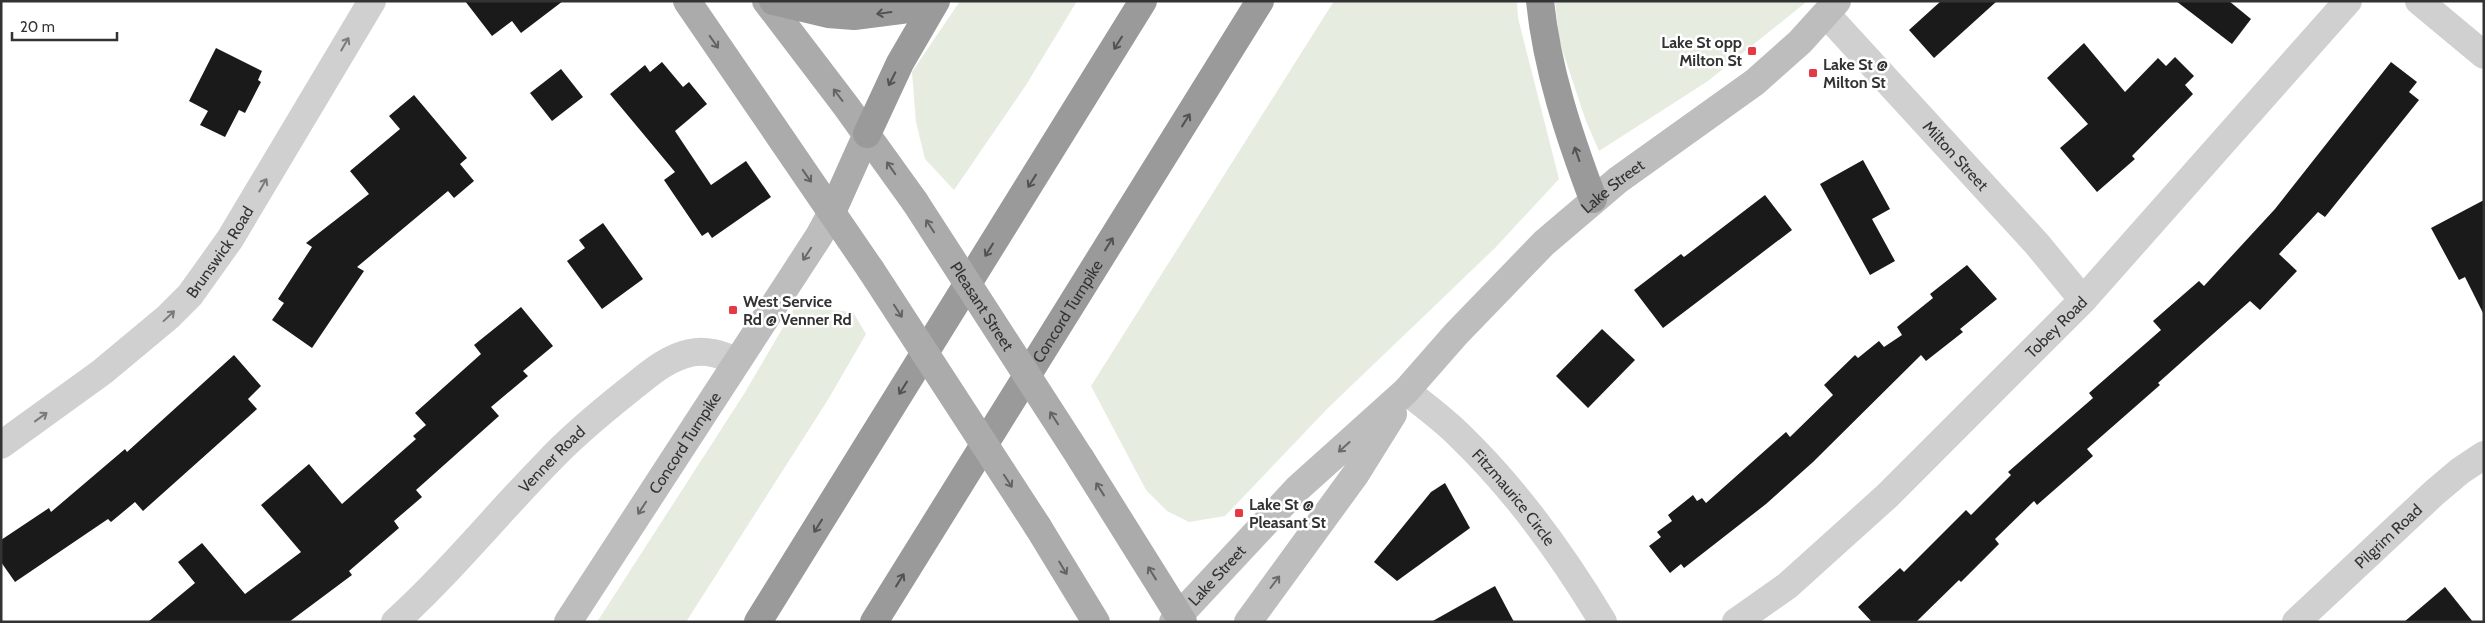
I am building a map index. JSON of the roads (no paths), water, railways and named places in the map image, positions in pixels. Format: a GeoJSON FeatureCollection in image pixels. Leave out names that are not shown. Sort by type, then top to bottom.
{"type":"FeatureCollection","features":[{"type":"Feature","properties":{"kind":"highway"},"geometry":{"type":"LineString","coordinates":[[773,1],[828,14],[854,16],[934,4]]}},
{"type":"Feature","properties":{"kind":"highway"},"geometry":{"type":"LineString","coordinates":[[758,622],[1143,1]]}},
{"type":"Feature","properties":{"kind":"highway","name":"Concord Turnpike"},"geometry":{"type":"LineString","coordinates":[[874,622],[1260,1]]}},
{"type":"Feature","properties":{"kind":"highway"},"geometry":{"type":"LineString","coordinates":[[1540,1],[1554,79],[1568,128],[1593,199]]}},
{"type":"Feature","properties":{"kind":"highway"},"geometry":{"type":"LineString","coordinates":[[866,134],[889,86],[934,4]]}},
{"type":"Feature","properties":{"kind":"main road"},"geometry":{"type":"LineString","coordinates":[[687,1],[871,270],[1038,527],[1096,622]]}},
{"type":"Feature","properties":{"kind":"main road","name":"Pleasant Street"},"geometry":{"type":"LineString","coordinates":[[766,1],[866,134],[914,202],[1081,459],[1178,619]]}},
{"type":"Feature","properties":{"kind":"main road","name":"Lake Street"},"geometry":{"type":"LineString","coordinates":[[1178,619],[1297,489],[1406,391],[1500,287],[1593,199],[1643,161],[1755,82],[1800,42],[1832,8]]}},
{"type":"Feature","properties":{"kind":"main road"},"geometry":{"type":"LineString","coordinates":[[832,212],[866,134]]}},
{"type":"Feature","properties":{"kind":"main road","name":"Concord Turnpike"},"geometry":{"type":"LineString","coordinates":[[568,622],[819,236],[832,212]]}},
{"type":"Feature","properties":{"kind":"main road","name":"Lake Street"},"geometry":{"type":"LineString","coordinates":[[1248,622],[1355,475],[1406,391]]}},
{"type":"Feature","properties":{"kind":"street","name":"Brunswick Road"},"geometry":{"type":"LineString","coordinates":[[1,445],[102,372],[161,323],[190,295],[230,239],[372,1]]}},
{"type":"Feature","properties":{"kind":"street","name":"Tobey Road"},"geometry":{"type":"LineString","coordinates":[[1736,622],[1787,586],[1887,496],[2083,300],[2348,1]]}},
{"type":"Feature","properties":{"kind":"street"},"geometry":{"type":"LineString","coordinates":[[2419,1],[2484,56]]}},
{"type":"Feature","properties":{"kind":"street","name":"Milton Street"},"geometry":{"type":"LineString","coordinates":[[1832,8],[2037,244],[2083,300]]}},
{"type":"Feature","properties":{"kind":"street","name":"Venner Road"},"geometry":{"type":"LineString","coordinates":[[395,622],[558,451],[603,411],[657,368],[675,358],[700,351],[719,354],[737,361]]}},
{"type":"Feature","properties":{"kind":"street","name":"Fitzmaurice Circle"},"geometry":{"type":"LineString","coordinates":[[1406,391],[1457,432],[1504,484],[1562,558],[1603,622]]}},
{"type":"Feature","properties":{"kind":"street","name":"Pilgrim Road"},"geometry":{"type":"LineString","coordinates":[[2296,622],[2434,493],[2460,470],[2484,455]]}},
{"type":"Feature","properties":{"kind":"place","name":"Lake St opp Milton St"},"geometry":{"type":"Point","coordinates":[1752,51]}},
{"type":"Feature","properties":{"kind":"place","name":"Lake St @ Milton St"},"geometry":{"type":"Point","coordinates":[1813,73]}},
{"type":"Feature","properties":{"kind":"place","name":"West Service Rd @ Venner Rd"},"geometry":{"type":"Point","coordinates":[733,310]}},
{"type":"Feature","properties":{"kind":"place","name":"Lake St @ Pleasant St"},"geometry":{"type":"Point","coordinates":[1239,513]}}]}
